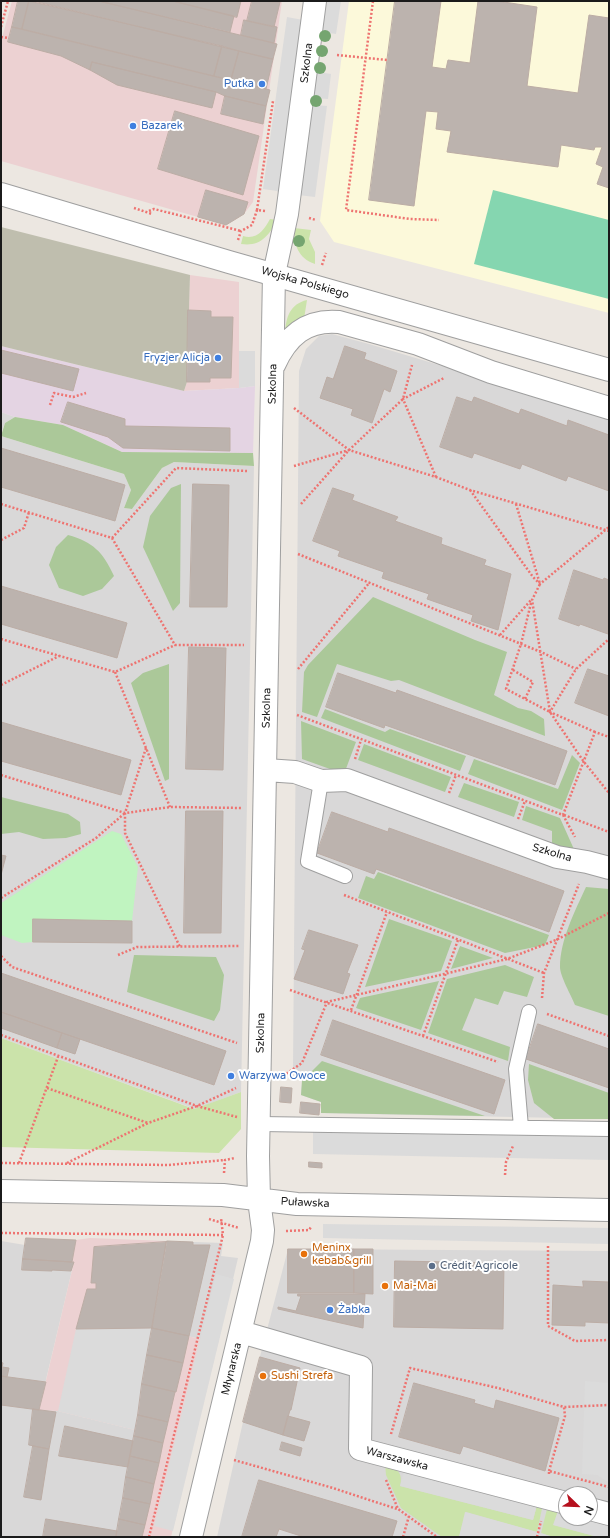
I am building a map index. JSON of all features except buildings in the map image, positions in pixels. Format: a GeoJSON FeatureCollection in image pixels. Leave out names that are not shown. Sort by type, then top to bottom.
{"type":"FeatureCollection","features":[{"type":"Feature","properties":{"kind":"street","name":"Szkolna"},"geometry":{"type":"LineString","coordinates":[[259,1200],[266,770],[279,470],[273,366],[274,274],[287,214],[315,1]]}},
{"type":"Feature","properties":{"kind":"street","name":"Wojska Polskiego"},"geometry":{"type":"LineString","coordinates":[[1,194],[609,370]]}},
{"type":"Feature","properties":{"kind":"street"},"geometry":{"type":"LineString","coordinates":[[273,366],[289,339],[312,323],[327,321],[352,324],[418,344],[472,364],[609,408]]}},
{"type":"Feature","properties":{"kind":"street","name":"Szkolna"},"geometry":{"type":"LineString","coordinates":[[266,770],[295,772],[321,781],[347,780],[557,857],[587,862],[609,868]]}},
{"type":"Feature","properties":{"kind":"street","name":"Puławska"},"geometry":{"type":"LineString","coordinates":[[1,1191],[223,1195],[297,1204],[609,1210]]}},
{"type":"Feature","properties":{"kind":"street","name":"Młynarska"},"geometry":{"type":"LineString","coordinates":[[191,1537],[262,1241],[263,1227],[259,1200]]}},
{"type":"Feature","properties":{"kind":"street","name":"Warszawska"},"geometry":{"type":"LineString","coordinates":[[241,1332],[361,1367],[360,1449],[558,1501]]}},
{"type":"Feature","properties":{"kind":"street"},"geometry":{"type":"LineString","coordinates":[[598,1511],[609,1514]]}},
{"type":"Feature","properties":{"kind":"lane"},"geometry":{"type":"LineString","coordinates":[[321,781],[308,861],[345,876]]}},
{"type":"Feature","properties":{"kind":"lane"},"geometry":{"type":"LineString","coordinates":[[521,1127],[516,1069],[535,1012]]}},
{"type":"Feature","properties":{"kind":"lane"},"geometry":{"type":"LineString","coordinates":[[260,1124],[609,1129]]}},
{"type":"Feature","properties":{"kind":"path"},"geometry":{"type":"LineString","coordinates":[[1,27],[8,1]]}},
{"type":"Feature","properties":{"kind":"path"},"geometry":{"type":"LineString","coordinates":[[373,1],[346,210],[439,220]]}},
{"type":"Feature","properties":{"kind":"path"},"geometry":{"type":"LineString","coordinates":[[1,37],[8,38]]}},
{"type":"Feature","properties":{"kind":"path"},"geometry":{"type":"LineString","coordinates":[[338,55],[387,60]]}},
{"type":"Feature","properties":{"kind":"path"},"geometry":{"type":"LineString","coordinates":[[149,212],[154,209],[241,231],[252,225],[257,210],[273,101]]}},
{"type":"Feature","properties":{"kind":"path"},"geometry":{"type":"LineString","coordinates":[[257,210],[270,211]]}},
{"type":"Feature","properties":{"kind":"path"},"geometry":{"type":"LineString","coordinates":[[238,240],[241,231]]}},
{"type":"Feature","properties":{"kind":"path"},"geometry":{"type":"LineString","coordinates":[[322,268],[326,253]]}},
{"type":"Feature","properties":{"kind":"path"},"geometry":{"type":"LineString","coordinates":[[418,344],[403,399],[436,477]]}},
{"type":"Feature","properties":{"kind":"path"},"geometry":{"type":"LineString","coordinates":[[301,504],[349,450],[403,399],[472,364]]}},
{"type":"Feature","properties":{"kind":"path"},"geometry":{"type":"LineString","coordinates":[[50,405],[54,393],[73,397],[86,392]]}},
{"type":"Feature","properties":{"kind":"path"},"geometry":{"type":"LineString","coordinates":[[292,407],[349,450],[436,477],[470,490],[607,530]]}},
{"type":"Feature","properties":{"kind":"path"},"geometry":{"type":"LineString","coordinates":[[112,538],[176,468],[279,470],[349,450]]}},
{"type":"Feature","properties":{"kind":"path"},"geometry":{"type":"LineString","coordinates":[[470,490],[533,577],[540,584]]}},
{"type":"Feature","properties":{"kind":"path"},"geometry":{"type":"LineString","coordinates":[[1,504],[112,538],[176,645]]}},
{"type":"Feature","properties":{"kind":"path"},"geometry":{"type":"LineString","coordinates":[[516,504],[540,584]]}},
{"type":"Feature","properties":{"kind":"path"},"geometry":{"type":"LineString","coordinates":[[1,540],[24,528],[29,512]]}},
{"type":"Feature","properties":{"kind":"path"},"geometry":{"type":"LineString","coordinates":[[609,527],[540,584],[532,600],[521,644],[506,689],[550,712],[609,737]]}},
{"type":"Feature","properties":{"kind":"path"},"geometry":{"type":"LineString","coordinates":[[298,554],[541,652],[576,669]]}},
{"type":"Feature","properties":{"kind":"path"},"geometry":{"type":"LineString","coordinates":[[298,669],[370,582]]}},
{"type":"Feature","properties":{"kind":"path"},"geometry":{"type":"LineString","coordinates":[[500,636],[532,600]]}},
{"type":"Feature","properties":{"kind":"path"},"geometry":{"type":"LineString","coordinates":[[532,600],[550,712],[584,762],[609,793]]}},
{"type":"Feature","properties":{"kind":"path"},"geometry":{"type":"LineString","coordinates":[[1,639],[115,672],[176,645],[249,644]]}},
{"type":"Feature","properties":{"kind":"path"},"geometry":{"type":"LineString","coordinates":[[550,712],[576,669],[609,639]]}},
{"type":"Feature","properties":{"kind":"path"},"geometry":{"type":"LineString","coordinates":[[1,685],[60,656]]}},
{"type":"Feature","properties":{"kind":"path"},"geometry":{"type":"LineString","coordinates":[[513,670],[533,682],[525,700]]}},
{"type":"Feature","properties":{"kind":"path"},"geometry":{"type":"LineString","coordinates":[[115,672],[170,807]]}},
{"type":"Feature","properties":{"kind":"path"},"geometry":{"type":"LineString","coordinates":[[297,715],[609,832]]}},
{"type":"Feature","properties":{"kind":"path"},"geometry":{"type":"LineString","coordinates":[[563,815],[595,732]]}},
{"type":"Feature","properties":{"kind":"path"},"geometry":{"type":"LineString","coordinates":[[146,748],[125,813],[125,833],[180,947]]}},
{"type":"Feature","properties":{"kind":"path"},"geometry":{"type":"LineString","coordinates":[[1,775],[125,813],[170,807],[246,808]]}},
{"type":"Feature","properties":{"kind":"path"},"geometry":{"type":"LineString","coordinates":[[1,898],[96,838],[125,813]]}},
{"type":"Feature","properties":{"kind":"path"},"geometry":{"type":"LineString","coordinates":[[587,862],[544,973],[535,1012],[609,1036]]}},
{"type":"Feature","properties":{"kind":"path"},"geometry":{"type":"LineString","coordinates":[[337,892],[544,973]]}},
{"type":"Feature","properties":{"kind":"path"},"geometry":{"type":"LineString","coordinates":[[351,1010],[387,912]]}},
{"type":"Feature","properties":{"kind":"path"},"geometry":{"type":"LineString","coordinates":[[327,1002],[506,959],[556,940],[609,913]]}},
{"type":"Feature","properties":{"kind":"path"},"geometry":{"type":"LineString","coordinates":[[424,1036],[445,973],[458,940]]}},
{"type":"Feature","properties":{"kind":"path"},"geometry":{"type":"LineString","coordinates":[[118,955],[137,947],[242,946]]}},
{"type":"Feature","properties":{"kind":"path"},"geometry":{"type":"LineString","coordinates":[[1,956],[12,967],[238,1043]]}},
{"type":"Feature","properties":{"kind":"path"},"geometry":{"type":"LineString","coordinates":[[290,990],[351,1010],[516,1069]]}},
{"type":"Feature","properties":{"kind":"path"},"geometry":{"type":"LineString","coordinates":[[278,1078],[302,1063],[327,1002]]}},
{"type":"Feature","properties":{"kind":"path"},"geometry":{"type":"LineString","coordinates":[[1,1035],[197,1106],[238,1118]]}},
{"type":"Feature","properties":{"kind":"path"},"geometry":{"type":"LineString","coordinates":[[19,1163],[48,1088],[58,1056]]}},
{"type":"Feature","properties":{"kind":"path"},"geometry":{"type":"LineString","coordinates":[[65,1164],[148,1123],[197,1106],[238,1087]]}},
{"type":"Feature","properties":{"kind":"path"},"geometry":{"type":"LineString","coordinates":[[48,1088],[148,1123]]}},
{"type":"Feature","properties":{"kind":"path"},"geometry":{"type":"LineString","coordinates":[[505,1175],[506,1162],[521,1127]]}},
{"type":"Feature","properties":{"kind":"path"},"geometry":{"type":"LineString","coordinates":[[1,1162],[168,1165],[225,1160]]}},
{"type":"Feature","properties":{"kind":"path"},"geometry":{"type":"LineString","coordinates":[[149,1537],[223,1235]]}},
{"type":"Feature","properties":{"kind":"path"},"geometry":{"type":"LineString","coordinates":[[548,1246],[548,1326],[575,1341],[609,1340]]}},
{"type":"Feature","properties":{"kind":"path"},"geometry":{"type":"LineString","coordinates":[[398,1509],[382,1472],[383,1455],[388,1444],[410,1368],[498,1388],[564,1407],[609,1404]]}},
{"type":"Feature","properties":{"kind":"path"},"geometry":{"type":"LineString","coordinates":[[549,1471],[565,1416],[564,1407]]}},
{"type":"Feature","properties":{"kind":"path"},"geometry":{"type":"LineString","coordinates":[[230,1459],[333,1488],[398,1509],[438,1537]]}},
{"type":"Feature","properties":{"kind":"path"},"geometry":{"type":"LineString","coordinates":[[403,1537],[409,1516]]}},
{"type":"Feature","properties":{"kind":"shaded area","name":"Bazarek"},"geometry":{"type":"Polygon","coordinates":[[[12,1],[282,1],[253,202],[244,214],[226,225],[1,161],[1,42],[12,1]]]}},
{"type":"Feature","properties":{"kind":"shaded area"},"geometry":{"type":"Polygon","coordinates":[[[323,1],[341,1],[336,34],[323,32],[319,35],[323,1]]]}},
{"type":"Feature","properties":{"kind":"shaded area"},"geometry":{"type":"Polygon","coordinates":[[[349,1],[609,1],[609,313],[334,242],[320,221],[349,1]]]}},
{"type":"Feature","properties":{"kind":"shaded area"},"geometry":{"type":"Polygon","coordinates":[[[287,17],[303,20],[281,195],[277,191],[263,189],[287,17]]]}},
{"type":"Feature","properties":{"kind":"shaded area"},"geometry":{"type":"Polygon","coordinates":[[[315,68],[319,72],[331,74],[328,99],[314,98],[311,101],[314,105],[327,106],[315,197],[298,195],[315,68]]]}},
{"type":"Feature","properties":{"kind":"shaded area"},"geometry":{"type":"Polygon","coordinates":[[[1,227],[190,275],[187,382],[184,391],[1,346],[1,227]]]}},
{"type":"Feature","properties":{"kind":"shaded area"},"geometry":{"type":"Polygon","coordinates":[[[190,275],[239,282],[239,388],[184,391],[187,382],[190,275]]]}},
{"type":"Feature","properties":{"kind":"shaded area"},"geometry":{"type":"Polygon","coordinates":[[[332,334],[609,416],[609,1119],[321,1113],[321,1102],[301,1095],[302,1081],[293,1067],[299,371],[306,349],[319,336],[332,334]]]}},
{"type":"Feature","properties":{"kind":"shaded area"},"geometry":{"type":"Polygon","coordinates":[[[1,346],[184,391],[255,386],[253,453],[122,452],[63,425],[15,417],[1,412],[1,346]]]}},
{"type":"Feature","properties":{"kind":"shaded area"},"geometry":{"type":"Polygon","coordinates":[[[239,351],[255,351],[255,386],[239,388],[239,351]]]}},
{"type":"Feature","properties":{"kind":"shaded area"},"geometry":{"type":"Polygon","coordinates":[[[1,412],[15,417],[5,423],[1,434],[1,412]]]}},
{"type":"Feature","properties":{"kind":"shaded area"},"geometry":{"type":"Polygon","coordinates":[[[1,436],[124,474],[131,490],[124,508],[132,509],[162,468],[174,462],[254,466],[241,1092],[195,1109],[1,1038],[1,436]]]}},
{"type":"Feature","properties":{"kind":"shaded area"},"geometry":{"type":"Polygon","coordinates":[[[313,1129],[609,1137],[609,1160],[313,1154],[313,1129]]]}},
{"type":"Feature","properties":{"kind":"shaded area"},"geometry":{"type":"Polygon","coordinates":[[[323,1224],[609,1228],[609,1244],[323,1238],[323,1224]]]}},
{"type":"Feature","properties":{"kind":"shaded area"},"geometry":{"type":"Polygon","coordinates":[[[26,1238],[76,1240],[72,1262],[74,1262],[39,1409],[58,1411],[135,1430],[116,1537],[1,1537],[1,1241],[25,1245],[26,1238]]]}},
{"type":"Feature","properties":{"kind":"shaded area"},"geometry":{"type":"Polygon","coordinates":[[[90,1238],[167,1241],[152,1328],[218,1343],[171,1537],[116,1537],[135,1430],[58,1411],[39,1410],[74,1262],[72,1262],[76,1240],[90,1238]]]}},
{"type":"Feature","properties":{"kind":"shaded area"},"geometry":{"type":"Polygon","coordinates":[[[167,1241],[223,1243],[221,1256],[238,1258],[218,1343],[152,1328],[167,1241]]]}},
{"type":"Feature","properties":{"kind":"shaded area"},"geometry":{"type":"Polygon","coordinates":[[[288,1249],[609,1251],[609,1537],[217,1537],[243,1422],[288,1249]]]}},
{"type":"Feature","properties":{"kind":"shaded area"},"geometry":{"type":"Polygon","coordinates":[[[216,1274],[234,1279],[173,1531],[154,1526],[216,1274]]]}},
{"type":"Feature","properties":{"kind":"shaded area"},"geometry":{"type":"Polygon","coordinates":[[[152,1328],[135,1430],[58,1411],[76,1329],[152,1328]]]}},
{"type":"Feature","properties":{"kind":"shaded area"},"geometry":{"type":"Polygon","coordinates":[[[585,1381],[609,1383],[609,1483],[597,1475],[582,1474],[585,1381]]]}},
{"type":"Feature","properties":{"kind":"shaded area"},"geometry":{"type":"Polygon","coordinates":[[[408,1455],[558,1494],[558,1511],[537,1505],[533,1520],[400,1486],[408,1455]]]}},
{"type":"Feature","properties":{"kind":"shaded area"},"geometry":{"type":"Polygon","coordinates":[[[609,1507],[609,1537],[598,1537],[553,1525],[558,1511],[558,1526],[598,1526],[598,1513],[609,1507]]]}},
{"type":"Feature","properties":{"kind":"shaded area"},"geometry":{"type":"Polygon","coordinates":[[[465,1512],[537,1532],[553,1537],[459,1537],[465,1512]]]}},
{"type":"Feature","properties":{"kind":"green space"},"geometry":{"type":"Polygon","coordinates":[[[493,190],[609,220],[609,299],[474,264],[493,190]]]}},
{"type":"Feature","properties":{"kind":"green space"},"geometry":{"type":"Polygon","coordinates":[[[270,219],[277,220],[271,231],[263,239],[254,244],[241,244],[243,236],[252,237],[260,233],[270,219]]]}},
{"type":"Feature","properties":{"kind":"green space"},"geometry":{"type":"Polygon","coordinates":[[[294,228],[311,230],[309,239],[315,252],[315,264],[305,258],[298,250],[294,228]]]}},
{"type":"Feature","properties":{"kind":"green space"},"geometry":{"type":"Polygon","coordinates":[[[307,300],[304,319],[285,333],[286,322],[290,312],[301,302],[307,300]]]}},
{"type":"Feature","properties":{"kind":"green space"},"geometry":{"type":"Polygon","coordinates":[[[15,417],[63,425],[122,452],[253,453],[254,466],[174,462],[162,468],[132,509],[124,508],[131,490],[124,474],[1,436],[5,423],[15,417]]]}},
{"type":"Feature","properties":{"kind":"green space"},"geometry":{"type":"Polygon","coordinates":[[[181,484],[180,603],[173,611],[143,547],[150,516],[171,488],[181,484]]]}},
{"type":"Feature","properties":{"kind":"green space"},"geometry":{"type":"Polygon","coordinates":[[[68,535],[91,545],[106,560],[114,576],[102,589],[83,596],[59,588],[49,565],[56,547],[68,535]]]}},
{"type":"Feature","properties":{"kind":"green space"},"geometry":{"type":"Polygon","coordinates":[[[373,597],[507,652],[494,695],[518,708],[531,711],[544,719],[545,736],[399,680],[391,681],[337,664],[317,717],[302,712],[304,672],[308,665],[373,597]]]}},
{"type":"Feature","properties":{"kind":"green space"},"geometry":{"type":"Polygon","coordinates":[[[169,664],[169,779],[165,781],[131,683],[143,673],[169,664]]]}},
{"type":"Feature","properties":{"kind":"green space"},"geometry":{"type":"Polygon","coordinates":[[[325,709],[385,732],[390,729],[466,756],[460,771],[321,718],[325,709]]]}},
{"type":"Feature","properties":{"kind":"green space"},"geometry":{"type":"Polygon","coordinates":[[[301,721],[356,742],[344,774],[302,759],[301,721]]]}},
{"type":"Feature","properties":{"kind":"green space"},"geometry":{"type":"Polygon","coordinates":[[[364,744],[451,777],[445,792],[358,760],[364,744]]]}},
{"type":"Feature","properties":{"kind":"green space"},"geometry":{"type":"Polygon","coordinates":[[[572,755],[580,763],[562,810],[468,774],[474,759],[558,789],[572,755]]]}},
{"type":"Feature","properties":{"kind":"green space"},"geometry":{"type":"Polygon","coordinates":[[[464,783],[519,802],[514,817],[458,797],[464,783]]]}},
{"type":"Feature","properties":{"kind":"green space"},"geometry":{"type":"Polygon","coordinates":[[[1,797],[68,814],[80,822],[81,834],[66,838],[43,839],[19,832],[1,834],[1,797]]]}},
{"type":"Feature","properties":{"kind":"green space"},"geometry":{"type":"Polygon","coordinates":[[[526,806],[560,818],[577,856],[552,846],[552,831],[522,820],[526,806]]]}},
{"type":"Feature","properties":{"kind":"green space"},"geometry":{"type":"Polygon","coordinates":[[[112,831],[121,834],[138,867],[132,921],[34,920],[33,942],[22,943],[1,935],[1,903],[112,831]]]}},
{"type":"Feature","properties":{"kind":"green space"},"geometry":{"type":"Polygon","coordinates":[[[378,872],[549,935],[545,945],[505,953],[358,898],[366,876],[374,879],[378,872]]]}},
{"type":"Feature","properties":{"kind":"green space"},"geometry":{"type":"Polygon","coordinates":[[[586,887],[609,889],[609,1016],[575,1005],[560,971],[565,936],[586,887]]]}},
{"type":"Feature","properties":{"kind":"green space"},"geometry":{"type":"Polygon","coordinates":[[[389,919],[452,941],[441,971],[365,987],[389,919]]]}},
{"type":"Feature","properties":{"kind":"green space"},"geometry":{"type":"Polygon","coordinates":[[[460,946],[493,958],[451,969],[460,946]]]}},
{"type":"Feature","properties":{"kind":"green space"},"geometry":{"type":"Polygon","coordinates":[[[134,955],[216,957],[224,975],[220,1010],[214,1021],[127,992],[134,955]]]}},
{"type":"Feature","properties":{"kind":"green space"},"geometry":{"type":"Polygon","coordinates":[[[505,965],[534,977],[527,997],[504,991],[498,1005],[475,998],[462,1030],[510,1047],[508,1061],[428,1033],[447,979],[505,965]]]}},
{"type":"Feature","properties":{"kind":"green space"},"geometry":{"type":"Polygon","coordinates":[[[439,981],[421,1030],[356,1008],[360,998],[439,981]]]}},
{"type":"Feature","properties":{"kind":"green space"},"geometry":{"type":"Polygon","coordinates":[[[1,1038],[194,1109],[241,1092],[241,1129],[219,1153],[1,1147],[1,1038]]]}},
{"type":"Feature","properties":{"kind":"green space"},"geometry":{"type":"Polygon","coordinates":[[[322,1061],[485,1116],[321,1113],[321,1102],[301,1095],[302,1081],[322,1061]]]}},
{"type":"Feature","properties":{"kind":"green space"},"geometry":{"type":"Polygon","coordinates":[[[529,1064],[609,1093],[609,1119],[554,1119],[534,1103],[528,1080],[529,1064]]]}},
{"type":"Feature","properties":{"kind":"green space"},"geometry":{"type":"Polygon","coordinates":[[[385,1463],[393,1467],[400,1474],[400,1486],[533,1520],[537,1505],[543,1504],[537,1532],[466,1512],[459,1537],[442,1537],[401,1508],[386,1475],[385,1463]]]}},
{"type":"Feature","properties":{"kind":"green space"},"geometry":{"type":"Polygon","coordinates":[[[548,1505],[558,1511],[554,1525],[598,1537],[553,1537],[541,1533],[548,1505]]]}},
{"type":"Feature","properties":{"kind":"place","name":"Putka"},"geometry":{"type":"Point","coordinates":[262,84]}},
{"type":"Feature","properties":{"kind":"place","name":"Bazarek"},"geometry":{"type":"Point","coordinates":[133,126]}},
{"type":"Feature","properties":{"kind":"place","name":"Fryzjer Alicja"},"geometry":{"type":"Point","coordinates":[218,358]}},
{"type":"Feature","properties":{"kind":"place","name":"Warzywa Owoce"},"geometry":{"type":"Point","coordinates":[231,1076]}},
{"type":"Feature","properties":{"kind":"place","name":"Meninx kebab&grill"},"geometry":{"type":"Point","coordinates":[304,1254]}},
{"type":"Feature","properties":{"kind":"place","name":"Crédit Agricole"},"geometry":{"type":"Point","coordinates":[432,1266]}},
{"type":"Feature","properties":{"kind":"place","name":"Mai-Mai"},"geometry":{"type":"Point","coordinates":[385,1286]}},
{"type":"Feature","properties":{"kind":"place","name":"Żabka"},"geometry":{"type":"Point","coordinates":[330,1310]}},
{"type":"Feature","properties":{"kind":"place","name":"Sushi Strefa"},"geometry":{"type":"Point","coordinates":[263,1376]}}]}
